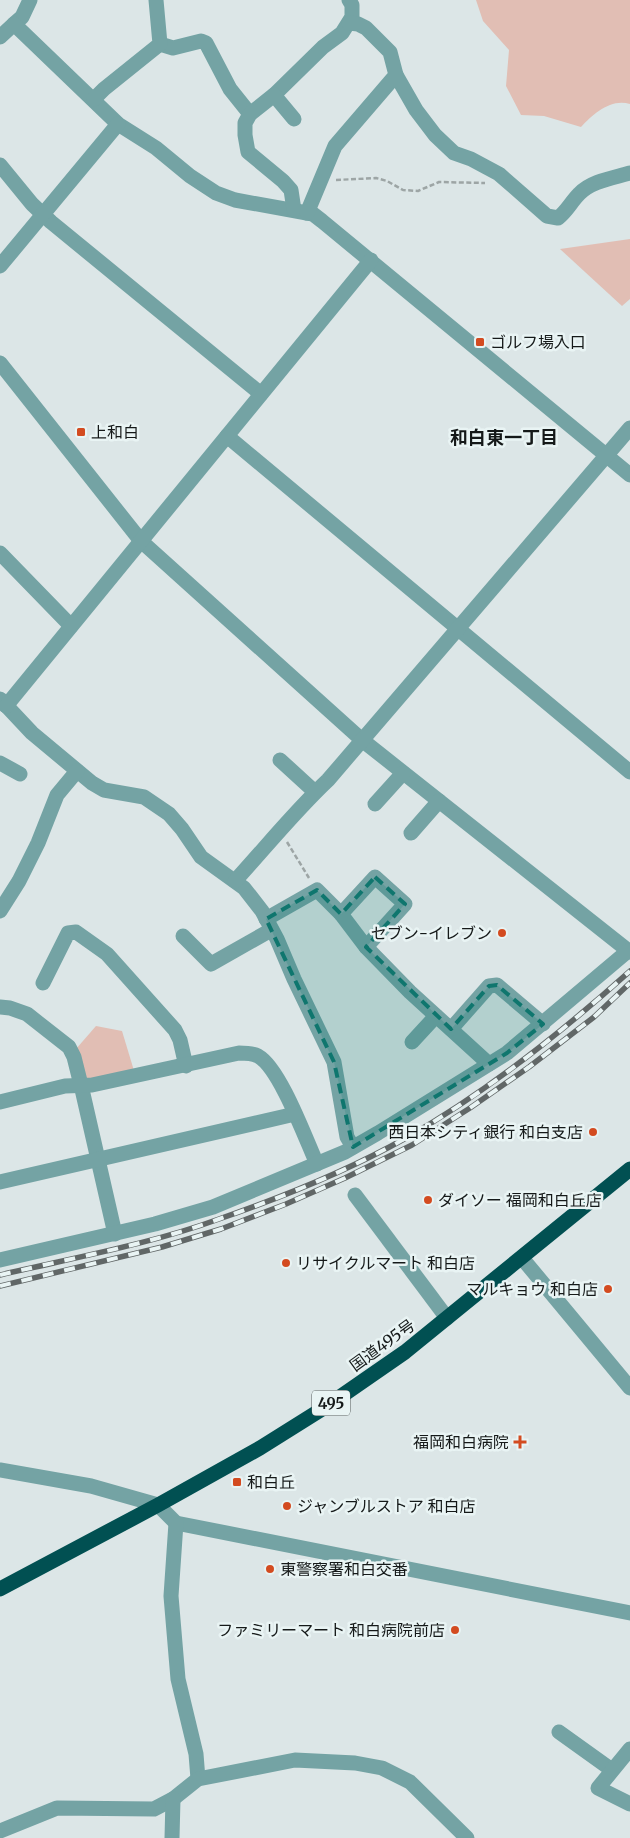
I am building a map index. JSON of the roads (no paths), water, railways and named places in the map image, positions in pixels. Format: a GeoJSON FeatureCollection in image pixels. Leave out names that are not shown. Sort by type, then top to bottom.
{"type":"FeatureCollection","features":[{"type":"Feature","properties":{"kind":"highway","name":"国道495号"},"geometry":{"type":"LineString","coordinates":[[0,1589],[260,1448],[327,1406],[404,1352],[630,1169]]}},
{"type":"Feature","properties":{"kind":"street"},"geometry":{"type":"LineString","coordinates":[[0,36],[22,18],[30,0]]}},
{"type":"Feature","properties":{"kind":"street"},"geometry":{"type":"LineString","coordinates":[[156,0],[160,44]]}},
{"type":"Feature","properties":{"kind":"street"},"geometry":{"type":"LineString","coordinates":[[300,211],[291,190],[248,152],[245,123],[250,114],[274,95],[323,47],[342,33],[352,16],[352,5],[349,0]]}},
{"type":"Feature","properties":{"kind":"street"},"geometry":{"type":"LineString","coordinates":[[349,23],[358,24],[366,28],[390,52],[396,76],[416,110],[447,147],[454,153],[471,159],[499,174],[547,216],[558,218],[566,212],[580,193],[590,185],[630,173]]}},
{"type":"Feature","properties":{"kind":"street"},"geometry":{"type":"LineString","coordinates":[[14,24],[118,124],[156,148],[216,193],[235,200],[300,211],[322,221],[630,475]]}},
{"type":"Feature","properties":{"kind":"street"},"geometry":{"type":"LineString","coordinates":[[160,44],[173,48],[200,41],[206,43],[230,89],[250,114]]}},
{"type":"Feature","properties":{"kind":"street"},"geometry":{"type":"LineString","coordinates":[[94,100],[104,89],[160,44]]}},
{"type":"Feature","properties":{"kind":"street"},"geometry":{"type":"LineString","coordinates":[[300,211],[321,178],[335,146],[396,76]]}},
{"type":"Feature","properties":{"kind":"street"},"geometry":{"type":"LineString","coordinates":[[274,95],[294,119]]}},
{"type":"Feature","properties":{"kind":"street"},"geometry":{"type":"LineString","coordinates":[[0,266],[118,124]]}},
{"type":"Feature","properties":{"kind":"street"},"geometry":{"type":"LineString","coordinates":[[0,165],[32,204],[261,394]]}},
{"type":"Feature","properties":{"kind":"street"},"geometry":{"type":"LineString","coordinates":[[353,1147],[347,1137],[334,1062],[269,925],[244,888],[201,856],[169,814],[144,797],[104,790],[92,784],[28,729],[3,703],[71,626],[370,260]]}},
{"type":"Feature","properties":{"kind":"street"},"geometry":{"type":"LineString","coordinates":[[0,363],[141,541],[362,740],[629,952],[507,1053],[353,1147],[213,1207],[115,1234],[0,1260]]}},
{"type":"Feature","properties":{"kind":"street"},"geometry":{"type":"LineString","coordinates":[[235,881],[290,818],[328,780],[630,428]]}},
{"type":"Feature","properties":{"kind":"street"},"geometry":{"type":"LineString","coordinates":[[227,436],[630,772]]}},
{"type":"Feature","properties":{"kind":"street"},"geometry":{"type":"LineString","coordinates":[[0,553],[71,626]]}},
{"type":"Feature","properties":{"kind":"street"},"geometry":{"type":"LineString","coordinates":[[280,760],[315,792]]}},
{"type":"Feature","properties":{"kind":"street"},"geometry":{"type":"LineString","coordinates":[[0,763],[20,774]]}},
{"type":"Feature","properties":{"kind":"street"},"geometry":{"type":"LineString","coordinates":[[0,911],[19,882],[38,843],[57,795],[77,771]]}},
{"type":"Feature","properties":{"kind":"street"},"geometry":{"type":"LineString","coordinates":[[375,804],[403,773]]}},
{"type":"Feature","properties":{"kind":"street"},"geometry":{"type":"LineString","coordinates":[[411,833],[439,801]]}},
{"type":"Feature","properties":{"kind":"street"},"geometry":{"type":"LineString","coordinates":[[341,914],[375,877],[405,904],[366,947]]}},
{"type":"Feature","properties":{"kind":"street"},"geometry":{"type":"LineString","coordinates":[[183,936],[211,964],[317,890],[341,914],[366,947],[410,992],[489,1064]]}},
{"type":"Feature","properties":{"kind":"street"},"geometry":{"type":"LineString","coordinates":[[43,983],[68,933],[76,932],[107,954],[175,1030],[180,1040],[186,1066]]}},
{"type":"Feature","properties":{"kind":"street"},"geometry":{"type":"LineString","coordinates":[[451,1029],[489,986],[497,985],[543,1024]]}},
{"type":"Feature","properties":{"kind":"street"},"geometry":{"type":"LineString","coordinates":[[0,1007],[10,1008],[27,1014],[69,1047],[74,1057],[81,1085],[115,1234]]}},
{"type":"Feature","properties":{"kind":"street"},"geometry":{"type":"LineString","coordinates":[[412,1042],[436,1016]]}},
{"type":"Feature","properties":{"kind":"street"},"geometry":{"type":"LineString","coordinates":[[0,1102],[66,1086],[92,1085],[240,1053],[249,1053],[260,1057],[279,1080],[317,1164]]}},
{"type":"Feature","properties":{"kind":"street"},"geometry":{"type":"LineString","coordinates":[[0,1182],[295,1114]]}},
{"type":"Feature","properties":{"kind":"street"},"geometry":{"type":"LineString","coordinates":[[355,1195],[447,1318]]}},
{"type":"Feature","properties":{"kind":"street"},"geometry":{"type":"LineString","coordinates":[[522,1258],[630,1388]]}},
{"type":"Feature","properties":{"kind":"street"},"geometry":{"type":"LineString","coordinates":[[0,1470],[91,1486],[158,1505],[176,1523],[630,1613]]}},
{"type":"Feature","properties":{"kind":"street"},"geometry":{"type":"LineString","coordinates":[[176,1523],[171,1596],[178,1670],[196,1754],[198,1779]]}},
{"type":"Feature","properties":{"kind":"street"},"geometry":{"type":"LineString","coordinates":[[559,1732],[612,1770]]}},
{"type":"Feature","properties":{"kind":"street"},"geometry":{"type":"LineString","coordinates":[[630,1749],[598,1788],[630,1804]]}},
{"type":"Feature","properties":{"kind":"street"},"geometry":{"type":"LineString","coordinates":[[0,1831],[56,1808],[154,1809],[173,1799],[198,1779],[295,1760],[355,1763],[382,1768],[410,1782],[467,1838]]}},
{"type":"Feature","properties":{"kind":"street"},"geometry":{"type":"LineString","coordinates":[[172,1838],[173,1799]]}},
{"type":"Feature","properties":{"kind":"railway"},"geometry":{"type":"LineString","coordinates":[[0,1275],[111,1250],[193,1228],[291,1192],[361,1161],[436,1120],[494,1081],[550,1039],[630,971]]}},
{"type":"Feature","properties":{"kind":"railway"},"geometry":{"type":"LineString","coordinates":[[0,1286],[162,1247],[221,1229],[286,1204],[345,1178],[412,1145],[470,1108],[529,1067],[594,1017],[630,983]]}},
{"type":"Feature","properties":{"kind":"place","name":"ゴルフ場入口"},"geometry":{"type":"Point","coordinates":[480,342]}},
{"type":"Feature","properties":{"kind":"place","name":"上和白"},"geometry":{"type":"Point","coordinates":[81,432]}},
{"type":"Feature","properties":{"kind":"place","name":"セブン-イレブン"},"geometry":{"type":"Point","coordinates":[502,933]}},
{"type":"Feature","properties":{"kind":"place","name":"西日本シティ銀行 和白支店"},"geometry":{"type":"Point","coordinates":[593,1132]}},
{"type":"Feature","properties":{"kind":"place","name":"ダイソー 福岡和白丘店"},"geometry":{"type":"Point","coordinates":[428,1200]}},
{"type":"Feature","properties":{"kind":"place","name":"リサイクルマート 和白店"},"geometry":{"type":"Point","coordinates":[286,1263]}},
{"type":"Feature","properties":{"kind":"place","name":"マルキョウ 和白店"},"geometry":{"type":"Point","coordinates":[608,1289]}},
{"type":"Feature","properties":{"kind":"place","name":"福岡和白病院"},"geometry":{"type":"Point","coordinates":[520,1442]}},
{"type":"Feature","properties":{"kind":"place","name":"和白丘"},"geometry":{"type":"Point","coordinates":[237,1482]}},
{"type":"Feature","properties":{"kind":"place","name":"ジャンブルストア 和白店"},"geometry":{"type":"Point","coordinates":[287,1506]}},
{"type":"Feature","properties":{"kind":"place","name":"東警察署和白交番"},"geometry":{"type":"Point","coordinates":[270,1569]}},
{"type":"Feature","properties":{"kind":"place","name":"ファミリーマート 和白病院前店"},"geometry":{"type":"Point","coordinates":[455,1630]}},
{"type":"Feature","properties":{"kind":"district","name":"和白東一丁目"},"geometry":{"type":"Point","coordinates":[504,437]}}]}
